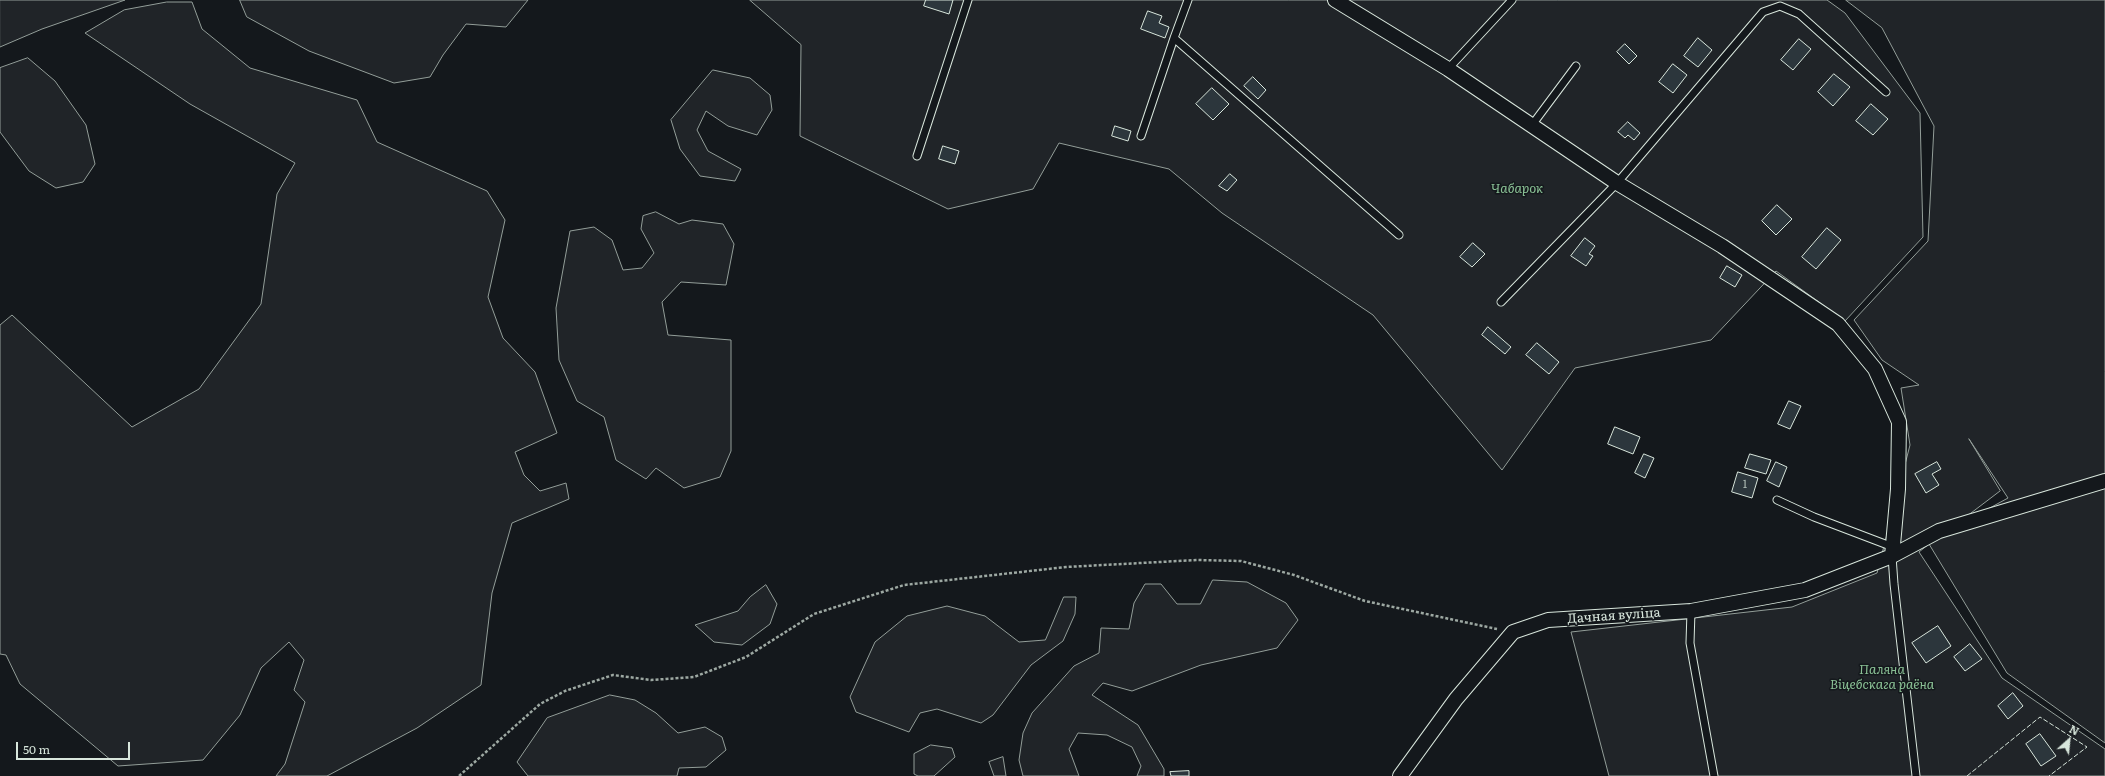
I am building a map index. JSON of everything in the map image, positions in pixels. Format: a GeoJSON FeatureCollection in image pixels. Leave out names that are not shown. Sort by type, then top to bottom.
{"type":"FeatureCollection","features":[{"type":"Feature","properties":{"kind":"street"},"geometry":{"type":"LineString","coordinates":[[1335,0],[1448,69],[1617,183],[1722,246],[1838,324],[1875,369],[1899,422],[1898,489],[1892,552]]}},
{"type":"Feature","properties":{"kind":"street","name":"Дачная вуліца"},"geometry":{"type":"LineString","coordinates":[[1513,632],[1548,620],[1691,611],[1805,590],[1939,531],[2105,482]]}},
{"type":"Feature","properties":{"kind":"street"},"geometry":{"type":"LineString","coordinates":[[1400,776],[1456,699],[1513,632]]}},
{"type":"Feature","properties":{"kind":"lane"},"geometry":{"type":"LineString","coordinates":[[917,156],[968,0]]}},
{"type":"Feature","properties":{"kind":"lane"},"geometry":{"type":"LineString","coordinates":[[1141,136],[1188,0]]}},
{"type":"Feature","properties":{"kind":"lane"},"geometry":{"type":"LineString","coordinates":[[1448,69],[1512,0]]}},
{"type":"Feature","properties":{"kind":"lane"},"geometry":{"type":"LineString","coordinates":[[1501,302],[1617,183],[1763,12],[1780,6],[1799,14],[1886,92]]}},
{"type":"Feature","properties":{"kind":"lane"},"geometry":{"type":"LineString","coordinates":[[1174,38],[1399,235]]}},
{"type":"Feature","properties":{"kind":"lane"},"geometry":{"type":"LineString","coordinates":[[1532,125],[1576,66]]}},
{"type":"Feature","properties":{"kind":"lane"},"geometry":{"type":"LineString","coordinates":[[1777,500],[1892,552],[1894,584],[1916,776]]}},
{"type":"Feature","properties":{"kind":"lane"},"geometry":{"type":"LineString","coordinates":[[1691,611],[1690,643],[1714,776]]}},
{"type":"Feature","properties":{"kind":"path"},"geometry":{"type":"LineString","coordinates":[[459,776],[540,704],[566,691],[614,675],[651,680],[694,677],[746,657],[814,614],[904,585],[1066,567],[1197,560],[1241,561],[1294,575],[1366,601],[1513,632]]}},
{"type":"Feature","properties":{"kind":"green space"},"geometry":{"type":"Polygon","coordinates":[[[0,0],[125,0],[42,29],[0,47],[0,0]]]}},
{"type":"Feature","properties":{"kind":"green space"},"geometry":{"type":"Polygon","coordinates":[[[240,0],[528,0],[506,27],[466,24],[443,55],[430,77],[394,83],[309,51],[247,17],[240,0]]]}},
{"type":"Feature","properties":{"kind":"green space","name":"Чабарок"},"geometry":{"type":"Polygon","coordinates":[[[750,0],[1827,0],[1845,13],[1920,113],[1923,237],[1845,321],[1776,271],[1711,340],[1575,368],[1502,470],[1373,315],[1222,213],[1169,169],[1059,143],[1033,189],[948,209],[800,136],[801,45],[750,0]]]}},
{"type":"Feature","properties":{"kind":"green space","name":"Паляна Віцебскага раёна"},"geometry":{"type":"Polygon","coordinates":[[[1846,0],[2105,0],[2105,743],[2007,673],[1929,544],[1919,552],[2002,678],[2105,749],[2105,776],[1609,776],[1571,632],[1792,607],[1877,573],[1910,445],[1901,388],[1919,385],[1882,360],[1854,320],[1928,241],[1934,126],[1882,28],[1846,0]],[[1969,439],[2000,491],[1946,532],[2008,498],[1969,439]]]}},
{"type":"Feature","properties":{"kind":"green space"},"geometry":{"type":"Polygon","coordinates":[[[167,2],[192,2],[202,29],[250,68],[357,100],[377,142],[487,191],[505,220],[488,297],[503,338],[535,372],[557,433],[515,452],[524,475],[540,491],[566,483],[569,499],[512,523],[492,593],[481,685],[417,728],[327,776],[276,776],[285,764],[305,702],[294,690],[304,660],[289,642],[261,668],[240,715],[203,760],[118,766],[20,684],[6,655],[0,654],[0,325],[12,315],[132,427],[199,389],[261,304],[277,194],[295,163],[190,104],[85,33],[124,10],[167,2]]]}},
{"type":"Feature","properties":{"kind":"green space"},"geometry":{"type":"Polygon","coordinates":[[[28,58],[55,81],[86,125],[95,164],[83,182],[56,188],[29,171],[0,132],[0,68],[28,58]]]}},
{"type":"Feature","properties":{"kind":"green space"},"geometry":{"type":"Polygon","coordinates":[[[713,70],[750,78],[770,95],[772,110],[757,135],[728,126],[706,111],[697,130],[708,151],[741,169],[735,181],[700,176],[680,149],[671,120],[713,70]]]}},
{"type":"Feature","properties":{"kind":"green space"},"geometry":{"type":"Polygon","coordinates":[[[656,212],[679,224],[692,220],[723,224],[734,244],[726,285],[681,282],[662,302],[668,335],[731,340],[731,451],[720,477],[684,488],[656,468],[646,479],[616,460],[604,417],[577,401],[559,360],[556,308],[570,231],[594,227],[612,240],[623,270],[642,268],[654,253],[641,229],[643,216],[656,212]]]}},
{"type":"Feature","properties":{"kind":"green space"},"geometry":{"type":"Polygon","coordinates":[[[1213,580],[1247,582],[1286,603],[1298,620],[1277,648],[1201,665],[1132,691],[1103,683],[1092,695],[1138,725],[1164,769],[1164,776],[1137,776],[1141,766],[1132,747],[1107,735],[1078,733],[1069,749],[1079,776],[1023,776],[1019,760],[1023,733],[1032,713],[1074,666],[1099,653],[1101,628],[1129,629],[1134,603],[1145,584],[1161,584],[1177,604],[1200,604],[1213,580]]]}},
{"type":"Feature","properties":{"kind":"green space"},"geometry":{"type":"Polygon","coordinates":[[[766,585],[777,604],[770,624],[742,645],[714,642],[695,625],[738,611],[750,597],[766,585]]]}},
{"type":"Feature","properties":{"kind":"green space"},"geometry":{"type":"Polygon","coordinates":[[[1064,597],[1076,597],[1075,614],[1063,641],[1031,665],[993,715],[981,723],[937,709],[920,713],[909,732],[856,712],[850,697],[875,642],[907,616],[947,606],[985,616],[1019,642],[1045,640],[1064,597]]]}},
{"type":"Feature","properties":{"kind":"green space"},"geometry":{"type":"Polygon","coordinates":[[[610,695],[635,700],[656,713],[678,733],[705,727],[722,737],[726,750],[706,767],[679,768],[677,776],[528,776],[517,762],[547,718],[610,695]]]}},
{"type":"Feature","properties":{"kind":"green space"},"geometry":{"type":"Polygon","coordinates":[[[931,745],[952,748],[955,757],[934,776],[918,776],[914,774],[914,754],[931,745]]]}},
{"type":"Feature","properties":{"kind":"green space"},"geometry":{"type":"Polygon","coordinates":[[[1003,757],[1006,776],[994,776],[989,762],[1003,757]]]}},
{"type":"Feature","properties":{"kind":"building"},"geometry":{"type":"Polygon","coordinates":[[[926,0],[953,0],[949,14],[924,6],[926,0]]]}},
{"type":"Feature","properties":{"kind":"building"},"geometry":{"type":"Polygon","coordinates":[[[1148,11],[1162,16],[1159,23],[1169,27],[1165,38],[1141,29],[1148,11]]]}},
{"type":"Feature","properties":{"kind":"building"},"geometry":{"type":"Polygon","coordinates":[[[1698,38],[1712,50],[1698,67],[1684,56],[1698,38]]]}},
{"type":"Feature","properties":{"kind":"building"},"geometry":{"type":"Polygon","coordinates":[[[1799,39],[1811,49],[1793,70],[1781,60],[1799,39]]]}},
{"type":"Feature","properties":{"kind":"building"},"geometry":{"type":"Polygon","coordinates":[[[1625,44],[1637,56],[1629,64],[1617,52],[1625,44]]]}},
{"type":"Feature","properties":{"kind":"building"},"geometry":{"type":"Polygon","coordinates":[[[1673,64],[1687,75],[1673,93],[1659,82],[1673,64]]]}},
{"type":"Feature","properties":{"kind":"building"},"geometry":{"type":"Polygon","coordinates":[[[1834,74],[1850,87],[1833,106],[1818,92],[1834,74]]]}},
{"type":"Feature","properties":{"kind":"building"},"geometry":{"type":"Polygon","coordinates":[[[1253,77],[1266,90],[1258,99],[1244,86],[1253,77]]]}},
{"type":"Feature","properties":{"kind":"building"},"geometry":{"type":"Polygon","coordinates":[[[1212,88],[1229,104],[1213,120],[1196,104],[1212,88]]]}},
{"type":"Feature","properties":{"kind":"building"},"geometry":{"type":"Polygon","coordinates":[[[1871,104],[1888,119],[1873,135],[1856,121],[1871,104]]]}},
{"type":"Feature","properties":{"kind":"building"},"geometry":{"type":"Polygon","coordinates":[[[1628,122],[1640,133],[1634,140],[1628,135],[1625,138],[1618,132],[1628,122]]]}},
{"type":"Feature","properties":{"kind":"building"},"geometry":{"type":"Polygon","coordinates":[[[1115,126],[1131,131],[1128,141],[1112,136],[1115,126]]]}},
{"type":"Feature","properties":{"kind":"building"},"geometry":{"type":"Polygon","coordinates":[[[943,146],[959,151],[955,164],[939,159],[943,146]]]}},
{"type":"Feature","properties":{"kind":"building"},"geometry":{"type":"Polygon","coordinates":[[[1230,174],[1237,180],[1227,191],[1219,186],[1230,174]]]}},
{"type":"Feature","properties":{"kind":"building"},"geometry":{"type":"Polygon","coordinates":[[[1777,205],[1792,219],[1776,235],[1762,221],[1777,205]]]}},
{"type":"Feature","properties":{"kind":"building"},"geometry":{"type":"Polygon","coordinates":[[[1827,228],[1841,240],[1816,269],[1802,257],[1827,228]]]}},
{"type":"Feature","properties":{"kind":"building"},"geometry":{"type":"Polygon","coordinates":[[[1585,238],[1595,246],[1589,254],[1593,256],[1586,266],[1571,256],[1585,238]]]}},
{"type":"Feature","properties":{"kind":"building"},"geometry":{"type":"Polygon","coordinates":[[[1473,243],[1485,254],[1472,267],[1460,257],[1473,243]]]}},
{"type":"Feature","properties":{"kind":"building"},"geometry":{"type":"Polygon","coordinates":[[[1727,266],[1742,275],[1735,287],[1720,278],[1727,266]]]}},
{"type":"Feature","properties":{"kind":"building"},"geometry":{"type":"Polygon","coordinates":[[[1488,327],[1511,347],[1505,354],[1482,335],[1488,327]]]}},
{"type":"Feature","properties":{"kind":"building"},"geometry":{"type":"Polygon","coordinates":[[[1537,343],[1559,362],[1549,374],[1526,355],[1537,343]]]}},
{"type":"Feature","properties":{"kind":"building"},"geometry":{"type":"Polygon","coordinates":[[[1789,401],[1801,406],[1790,429],[1778,424],[1789,401]]]}},
{"type":"Feature","properties":{"kind":"building"},"geometry":{"type":"Polygon","coordinates":[[[1615,427],[1640,437],[1633,454],[1608,444],[1615,427]]]}},
{"type":"Feature","properties":{"kind":"building"},"geometry":{"type":"Polygon","coordinates":[[[1644,454],[1654,458],[1645,478],[1635,473],[1644,454]]]}},
{"type":"Feature","properties":{"kind":"building"},"geometry":{"type":"Polygon","coordinates":[[[1750,454],[1771,460],[1766,474],[1745,468],[1750,454]]]}},
{"type":"Feature","properties":{"kind":"building"},"geometry":{"type":"Polygon","coordinates":[[[1776,462],[1787,467],[1779,487],[1767,481],[1776,462]]]}},
{"type":"Feature","properties":{"kind":"building"},"geometry":{"type":"Polygon","coordinates":[[[1937,462],[1941,469],[1932,474],[1939,485],[1926,493],[1915,474],[1937,462]]]}},
{"type":"Feature","properties":{"kind":"building"},"geometry":{"type":"Polygon","coordinates":[[[1738,472],[1758,478],[1752,498],[1732,492],[1738,472]]]}},
{"type":"Feature","properties":{"kind":"building"},"geometry":{"type":"Polygon","coordinates":[[[1938,626],[1951,646],[1926,663],[1912,643],[1938,626]]]}},
{"type":"Feature","properties":{"kind":"building"},"geometry":{"type":"Polygon","coordinates":[[[1970,644],[1982,659],[1965,671],[1954,657],[1970,644]]]}},
{"type":"Feature","properties":{"kind":"building"},"geometry":{"type":"Polygon","coordinates":[[[2013,693],[2023,706],[2008,719],[1998,706],[2013,693]]]}},
{"type":"Feature","properties":{"kind":"building"},"geometry":{"type":"Polygon","coordinates":[[[2040,734],[2056,756],[2041,766],[2026,744],[2040,734]]]}},
{"type":"Feature","properties":{"kind":"building"},"geometry":{"type":"Polygon","coordinates":[[[1189,771],[1189,776],[1171,776],[1170,772],[1189,771]]]}},
{"type":"Feature","properties":{"kind":"fence"},"geometry":{"type":"LineString","coordinates":[[1967,776],[2040,717],[2087,747],[2049,776]]}}]}
